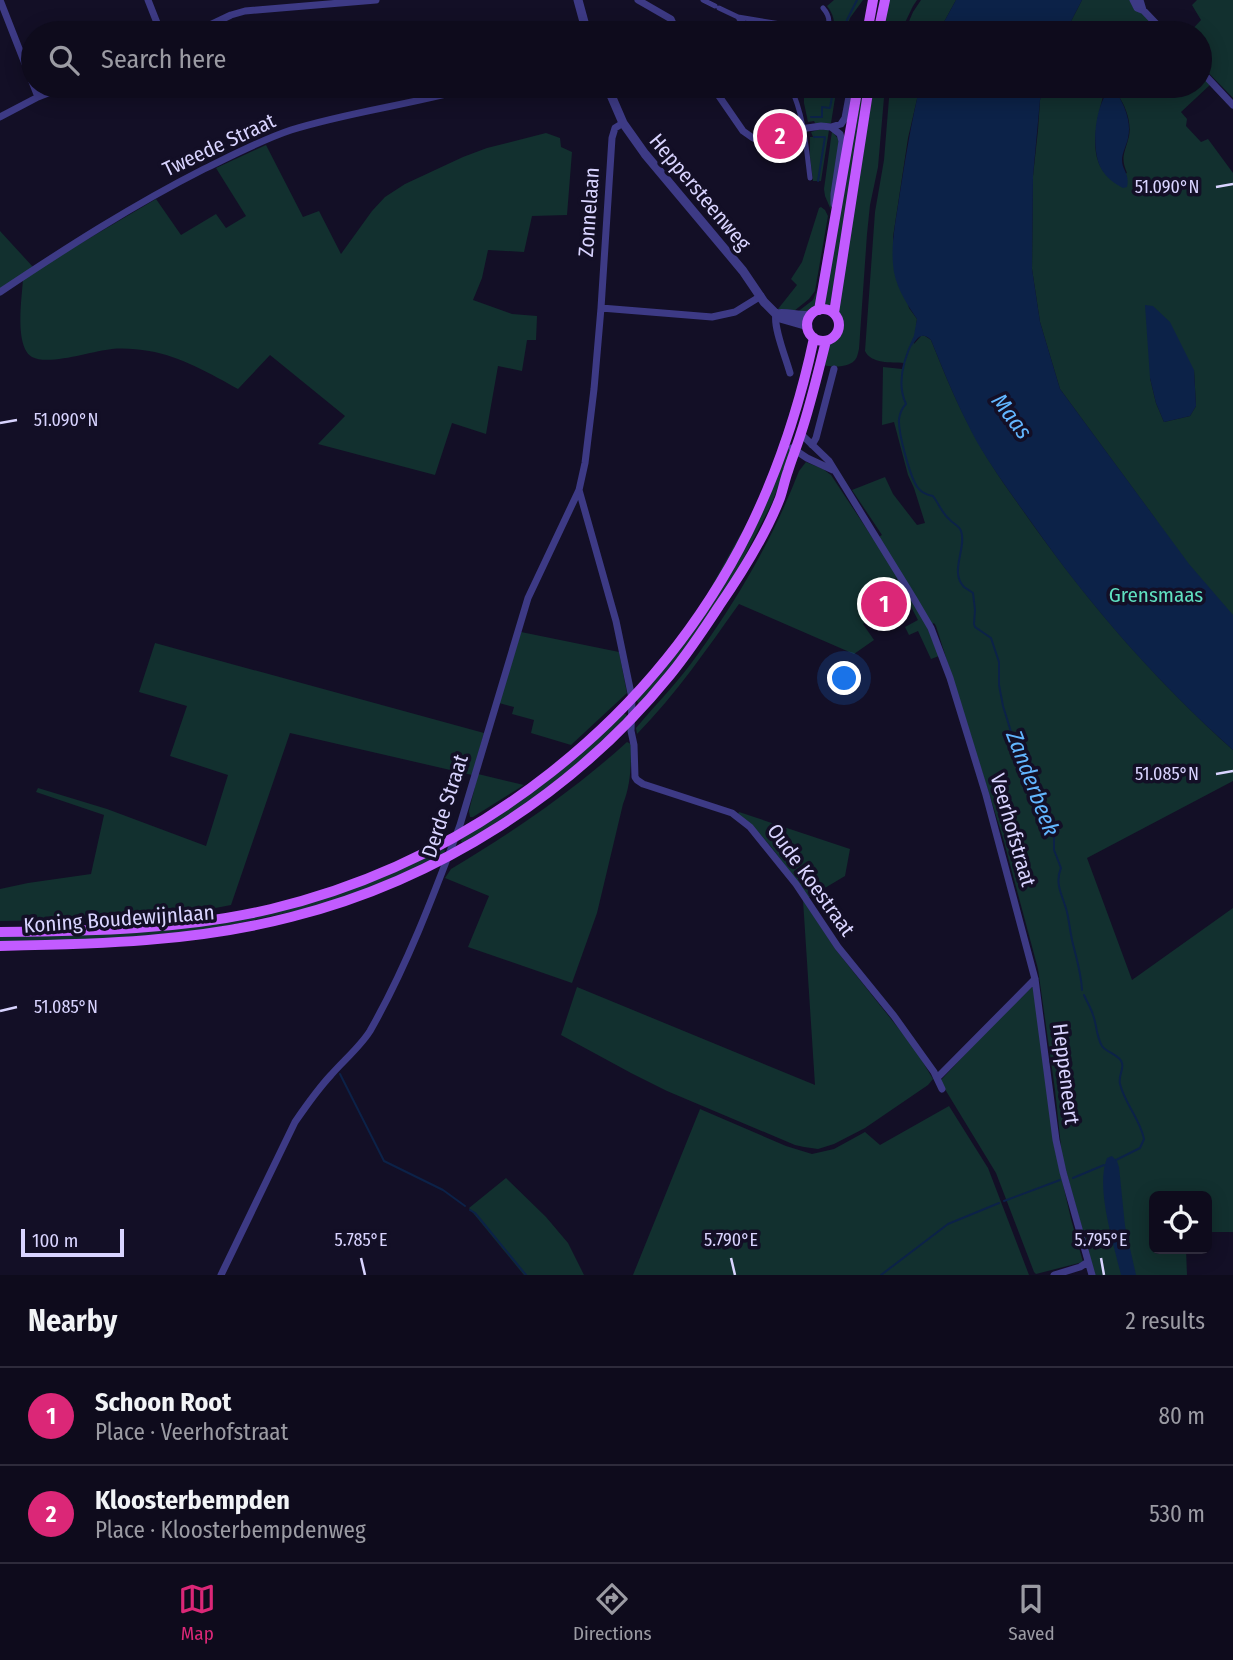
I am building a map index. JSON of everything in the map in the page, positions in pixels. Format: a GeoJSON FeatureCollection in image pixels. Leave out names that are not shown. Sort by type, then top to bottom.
{"type":"FeatureCollection","features":[{"type":"Feature","properties":{"kind":"main road"},"geometry":{"type":"LineString","coordinates":[[868,21],[873,0]]}},
{"type":"Feature","properties":{"kind":"main road"},"geometry":{"type":"LineString","coordinates":[[881,21],[885,0]]}},
{"type":"Feature","properties":{"kind":"main road"},"geometry":{"type":"LineString","coordinates":[[813,317],[824,309],[834,313],[839,320],[839,329],[834,337],[820,339],[811,335],[813,317],[837,210],[856,98]]}},
{"type":"Feature","properties":{"kind":"main road"},"geometry":{"type":"LineString","coordinates":[[834,313],[867,98]]}},
{"type":"Feature","properties":{"kind":"main road","name":"Koning Boudewijnlaan"},"geometry":{"type":"LineString","coordinates":[[0,946],[153,941],[244,928],[293,917],[392,883],[449,856],[494,830],[538,799],[592,756],[632,717],[669,676],[736,581],[780,496],[801,434],[820,339]]}},
{"type":"Feature","properties":{"kind":"main road","name":"Koning Boudewijnlaan"},"geometry":{"type":"LineString","coordinates":[[0,932],[85,931],[193,923],[303,901],[414,859],[456,837],[528,791],[600,730],[632,698],[679,642],[724,575],[761,503],[785,442],[809,363],[820,339]]}},
{"type":"Feature","properties":{"kind":"street"},"geometry":{"type":"LineString","coordinates":[[0,0],[21,54]]}},
{"type":"Feature","properties":{"kind":"street"},"geometry":{"type":"LineString","coordinates":[[148,0],[156,21]]}},
{"type":"Feature","properties":{"kind":"street"},"geometry":{"type":"LineString","coordinates":[[218,21],[253,9],[376,0]]}},
{"type":"Feature","properties":{"kind":"street"},"geometry":{"type":"LineString","coordinates":[[578,0],[584,21]]}},
{"type":"Feature","properties":{"kind":"street"},"geometry":{"type":"LineString","coordinates":[[638,0],[672,21]]}},
{"type":"Feature","properties":{"kind":"street"},"geometry":{"type":"LineString","coordinates":[[703,0],[738,17],[762,21]]}},
{"type":"Feature","properties":{"kind":"street"},"geometry":{"type":"LineString","coordinates":[[1133,0],[1136,8],[1143,10]]}},
{"type":"Feature","properties":{"kind":"street"},"geometry":{"type":"LineString","coordinates":[[1140,0],[1143,10],[1154,21]]}},
{"type":"Feature","properties":{"kind":"street"},"geometry":{"type":"LineString","coordinates":[[823,8],[829,21]]}},
{"type":"Feature","properties":{"kind":"street"},"geometry":{"type":"LineString","coordinates":[[738,17],[742,21]]}},
{"type":"Feature","properties":{"kind":"street"},"geometry":{"type":"LineString","coordinates":[[1212,83],[1233,105]]}},
{"type":"Feature","properties":{"kind":"street"},"geometry":{"type":"LineString","coordinates":[[0,117],[36,98]]}},
{"type":"Feature","properties":{"kind":"street","name":"Tweede Straat"},"geometry":{"type":"LineString","coordinates":[[0,292],[70,245],[163,190],[248,148],[291,130],[432,98]]}},
{"type":"Feature","properties":{"kind":"street","name":"Heppersteenweg"},"geometry":{"type":"LineString","coordinates":[[612,98],[623,122],[645,154],[776,314],[775,326],[790,373]]}},
{"type":"Feature","properties":{"kind":"street"},"geometry":{"type":"LineString","coordinates":[[720,98],[743,131],[752,138]]}},
{"type":"Feature","properties":{"kind":"street"},"geometry":{"type":"LineString","coordinates":[[795,98],[807,128],[810,178]]}},
{"type":"Feature","properties":{"kind":"street"},"geometry":{"type":"LineString","coordinates":[[837,210],[834,194],[848,98]]}},
{"type":"Feature","properties":{"kind":"street"},"geometry":{"type":"LineString","coordinates":[[793,130],[831,127],[842,124],[845,118]]}},
{"type":"Feature","properties":{"kind":"street","name":"Zonnelaan"},"geometry":{"type":"LineString","coordinates":[[601,307],[612,138],[615,128],[623,122]]}},
{"type":"Feature","properties":{"kind":"street"},"geometry":{"type":"LineString","coordinates":[[831,127],[840,134],[842,141]]}},
{"type":"Feature","properties":{"kind":"street"},"geometry":{"type":"LineString","coordinates":[[601,307],[712,317],[735,312],[761,296]]}},
{"type":"Feature","properties":{"kind":"street","name":"Derde Straat"},"geometry":{"type":"LineString","coordinates":[[221,1275],[295,1122],[329,1077],[368,1033],[403,965],[449,856],[528,598],[579,490],[593,401],[601,307]]}},
{"type":"Feature","properties":{"kind":"street"},"geometry":{"type":"LineString","coordinates":[[776,314],[813,317]]}},
{"type":"Feature","properties":{"kind":"street"},"geometry":{"type":"LineString","coordinates":[[812,445],[834,369]]}},
{"type":"Feature","properties":{"kind":"street","name":"Veerhofstraat"},"geometry":{"type":"LineString","coordinates":[[801,434],[829,461],[937,641],[986,795],[1035,979]]}},
{"type":"Feature","properties":{"kind":"street"},"geometry":{"type":"LineString","coordinates":[[785,442],[795,451],[834,471]]}},
{"type":"Feature","properties":{"kind":"street","name":"Oude Koestraat"},"geometry":{"type":"LineString","coordinates":[[579,490],[615,621],[632,698],[631,731],[635,777],[643,784],[732,813],[750,827],[796,884],[838,947],[894,1016],[937,1078]]}},
{"type":"Feature","properties":{"kind":"street"},"geometry":{"type":"LineString","coordinates":[[942,1088],[937,1078],[1035,979]]}},
{"type":"Feature","properties":{"kind":"street","name":"Heppeneert"},"geometry":{"type":"LineString","coordinates":[[1035,979],[1056,1140],[1087,1262]]}},
{"type":"Feature","properties":{"kind":"street"},"geometry":{"type":"LineString","coordinates":[[1054,1275],[1087,1262],[1092,1275]]}},
{"type":"Feature","properties":{"kind":"green space"},"geometry":{"type":"Polygon","coordinates":[[[834,0],[863,0],[849,21],[834,21],[827,6],[834,0]]]}},
{"type":"Feature","properties":{"kind":"green space"},"geometry":{"type":"Polygon","coordinates":[[[888,0],[917,0],[906,21],[884,21],[888,0]]]}},
{"type":"Feature","properties":{"kind":"green space"},"geometry":{"type":"Polygon","coordinates":[[[921,0],[956,0],[945,21],[909,21],[921,0]]]}},
{"type":"Feature","properties":{"kind":"green space"},"geometry":{"type":"Polygon","coordinates":[[[1082,0],[1136,0],[1153,21],[1071,21],[1082,0]]]}},
{"type":"Feature","properties":{"kind":"green space"},"geometry":{"type":"Polygon","coordinates":[[[1197,0],[1233,0],[1233,98],[1212,76],[1212,21],[1200,21],[1192,5],[1197,0]]]}},
{"type":"Feature","properties":{"kind":"green space"},"geometry":{"type":"Polygon","coordinates":[[[804,98],[835,98],[831,123],[808,122],[804,98]]]}},
{"type":"Feature","properties":{"kind":"green space"},"geometry":{"type":"Polygon","coordinates":[[[858,98],[865,98],[830,306],[824,305],[858,98]]]}},
{"type":"Feature","properties":{"kind":"green space"},"geometry":{"type":"Polygon","coordinates":[[[872,98],[884,98],[878,167],[867,234],[859,349],[856,359],[851,363],[826,366],[822,365],[830,344],[838,338],[842,329],[837,310],[872,98]]]}},
{"type":"Feature","properties":{"kind":"green space"},"geometry":{"type":"Polygon","coordinates":[[[889,98],[917,98],[908,138],[893,237],[909,308],[917,319],[914,344],[921,336],[931,340],[958,404],[984,452],[1003,483],[1077,583],[1151,670],[1233,750],[1233,781],[1087,858],[1132,980],[1233,908],[1233,1232],[1212,1232],[1212,1191],[1149,1191],[1149,1254],[1186,1254],[1187,1275],[1095,1275],[1062,1156],[1038,969],[1003,838],[936,626],[934,623],[927,627],[939,656],[931,659],[918,631],[909,635],[905,627],[918,620],[896,578],[858,607],[868,620],[863,624],[874,640],[854,654],[739,604],[678,687],[637,734],[636,728],[691,664],[728,610],[767,542],[799,471],[806,462],[831,475],[874,540],[882,535],[852,490],[885,477],[893,494],[917,525],[925,523],[908,475],[894,422],[882,425],[883,367],[902,369],[904,363],[877,360],[865,351],[875,212],[884,160],[889,98]]]}},
{"type":"Feature","properties":{"kind":"green space"},"geometry":{"type":"Polygon","coordinates":[[[1103,98],[1095,139],[1096,150],[1098,161],[1110,178],[1127,173],[1124,159],[1130,130],[1120,98],[1196,98],[1181,112],[1187,119],[1186,126],[1201,142],[1208,139],[1233,173],[1233,665],[1012,481],[1026,368],[1157,521],[1060,389],[1040,322],[1032,269],[1033,176],[1040,100],[1103,98]],[[1194,370],[1150,378],[1164,422],[1190,416],[1196,406],[1194,370]]]}},
{"type":"Feature","properties":{"kind":"green space"},"geometry":{"type":"Polygon","coordinates":[[[829,130],[821,181],[813,181],[810,137],[813,137],[811,132],[829,130]]]}},
{"type":"Feature","properties":{"kind":"green space"},"geometry":{"type":"Polygon","coordinates":[[[832,131],[839,140],[831,210],[824,189],[832,131]]]}},
{"type":"Feature","properties":{"kind":"green space"},"geometry":{"type":"Polygon","coordinates":[[[546,133],[560,138],[561,147],[572,152],[567,215],[532,216],[524,252],[488,250],[482,278],[473,300],[512,314],[537,316],[536,340],[527,340],[522,371],[498,366],[486,434],[452,423],[435,475],[318,444],[345,416],[270,355],[238,389],[195,366],[161,353],[117,349],[49,360],[32,357],[26,351],[20,321],[23,279],[156,199],[181,235],[216,214],[226,228],[246,216],[216,168],[266,145],[303,217],[319,211],[341,254],[372,211],[385,197],[405,184],[487,148],[546,133]]]}},
{"type":"Feature","properties":{"kind":"green space"},"geometry":{"type":"Polygon","coordinates":[[[821,207],[828,216],[815,291],[794,311],[778,309],[797,285],[791,279],[802,262],[821,207]]]}},
{"type":"Feature","properties":{"kind":"green space"},"geometry":{"type":"Polygon","coordinates":[[[831,211],[817,306],[810,311],[796,313],[813,300],[818,288],[831,211]]]}},
{"type":"Feature","properties":{"kind":"green space"},"geometry":{"type":"Polygon","coordinates":[[[0,231],[33,267],[0,289],[0,231]]]}},
{"type":"Feature","properties":{"kind":"green space"},"geometry":{"type":"Polygon","coordinates":[[[788,449],[791,453],[772,503],[733,579],[680,657],[640,704],[638,703],[636,699],[675,652],[788,449]]]}},
{"type":"Feature","properties":{"kind":"green space"},"geometry":{"type":"Polygon","coordinates":[[[521,632],[619,652],[627,693],[571,745],[531,733],[534,720],[512,714],[514,707],[499,703],[521,632]]]}},
{"type":"Feature","properties":{"kind":"green space"},"geometry":{"type":"Polygon","coordinates":[[[155,643],[484,733],[472,775],[290,733],[231,905],[200,911],[0,921],[0,889],[91,874],[104,815],[36,792],[38,788],[107,809],[206,846],[228,775],[170,756],[187,706],[139,692],[155,643]]]}},
{"type":"Feature","properties":{"kind":"green space"},"geometry":{"type":"Polygon","coordinates":[[[622,714],[627,716],[580,762],[520,808],[461,842],[462,837],[536,789],[622,714]]]}},
{"type":"Feature","properties":{"kind":"green space"},"geometry":{"type":"Polygon","coordinates":[[[627,742],[631,744],[628,789],[597,913],[572,983],[468,947],[489,896],[445,878],[451,869],[542,810],[627,742]]]}},
{"type":"Feature","properties":{"kind":"green space"},"geometry":{"type":"Polygon","coordinates":[[[478,774],[524,785],[470,817],[478,774]]]}},
{"type":"Feature","properties":{"kind":"green space"},"geometry":{"type":"Polygon","coordinates":[[[739,812],[850,849],[845,876],[808,898],[784,864],[739,812]]]}},
{"type":"Feature","properties":{"kind":"green space"},"geometry":{"type":"Polygon","coordinates":[[[441,849],[445,850],[444,854],[368,889],[310,908],[206,930],[115,939],[0,942],[0,936],[242,918],[441,849]]]}},
{"type":"Feature","properties":{"kind":"green space"},"geometry":{"type":"Polygon","coordinates":[[[803,900],[836,950],[915,1049],[933,1079],[865,1128],[818,1149],[795,1145],[667,1091],[561,1035],[577,987],[815,1085],[803,900]]]}},
{"type":"Feature","properties":{"kind":"green space"},"geometry":{"type":"Polygon","coordinates":[[[1033,986],[1054,1145],[1083,1262],[1036,1274],[996,1173],[940,1081],[1033,986]]]}},
{"type":"Feature","properties":{"kind":"green space"},"geometry":{"type":"Polygon","coordinates":[[[949,1106],[988,1168],[1029,1275],[633,1275],[700,1109],[786,1146],[812,1154],[834,1149],[865,1132],[880,1145],[949,1106]]]}},
{"type":"Feature","properties":{"kind":"green space"},"geometry":{"type":"Polygon","coordinates":[[[506,1178],[568,1243],[584,1275],[524,1275],[469,1208],[506,1178]]]}},
{"type":"Feature","properties":{"kind":"water"},"geometry":{"type":"Polygon","coordinates":[[[956,0],[1082,0],[1071,21],[945,21],[956,0]]]}},
{"type":"Feature","properties":{"kind":"water","name":"Grensmaas"},"geometry":{"type":"Polygon","coordinates":[[[917,98],[1041,98],[1033,176],[1032,269],[1040,322],[1060,389],[1189,564],[1233,615],[1233,750],[1178,698],[1127,644],[1056,556],[977,442],[931,340],[922,336],[912,346],[917,319],[898,286],[893,248],[917,98]]]}},
{"type":"Feature","properties":{"kind":"water"},"geometry":{"type":"Polygon","coordinates":[[[1104,98],[1120,98],[1126,112],[1128,138],[1122,160],[1127,175],[1127,187],[1123,188],[1111,180],[1098,162],[1095,141],[1104,98]]]}},
{"type":"Feature","properties":{"kind":"water"},"geometry":{"type":"Polygon","coordinates":[[[1145,305],[1153,306],[1170,322],[1194,370],[1196,406],[1190,416],[1164,422],[1156,403],[1150,378],[1145,305]]]}},
{"type":"Feature","properties":{"kind":"water"},"geometry":{"type":"Polygon","coordinates":[[[1112,1156],[1119,1167],[1125,1226],[1136,1275],[1121,1275],[1107,1216],[1104,1170],[1107,1158],[1112,1156]]]}},
{"type":"Feature","properties":{"kind":"waterway"},"geometry":{"type":"LineString","coordinates":[[847,21],[857,0]]}},
{"type":"Feature","properties":{"kind":"waterway"},"geometry":{"type":"LineString","coordinates":[[811,117],[822,117],[822,107],[830,108],[832,98]]}},
{"type":"Feature","properties":{"kind":"waterway"},"geometry":{"type":"LineString","coordinates":[[814,137],[825,137],[818,181]]}},
{"type":"Feature","properties":{"kind":"waterway","name":"Zanderbeek"},"geometry":{"type":"LineString","coordinates":[[914,338],[904,362],[902,379],[906,404],[902,409],[899,425],[905,455],[918,488],[933,496],[944,514],[961,531],[958,574],[964,587],[973,593],[975,627],[991,638],[999,662],[999,685],[1012,735],[1025,754],[1027,775],[1036,786],[1054,831],[1054,850],[1061,868],[1059,885],[1082,990]]}},
{"type":"Feature","properties":{"kind":"waterway","name":"Zanderbeek"},"geometry":{"type":"LineString","coordinates":[[1084,995],[1102,1046],[1122,1063],[1120,1084],[1144,1139],[1140,1148],[1116,1160]]}},
{"type":"Feature","properties":{"kind":"waterway"},"geometry":{"type":"LineString","coordinates":[[340,1074],[384,1161],[443,1190],[465,1206]]}},
{"type":"Feature","properties":{"kind":"waterway","name":"Zanderbeek"},"geometry":{"type":"LineString","coordinates":[[1073,1178],[1104,1165]]}},
{"type":"Feature","properties":{"kind":"waterway","name":"Zanderbeek"},"geometry":{"type":"LineString","coordinates":[[1004,1201],[1060,1180]]}},
{"type":"Feature","properties":{"kind":"waterway","name":"Zanderbeek"},"geometry":{"type":"LineString","coordinates":[[881,1275],[948,1224],[999,1203]]}},
{"type":"Feature","properties":{"kind":"waterway"},"geometry":{"type":"LineString","coordinates":[[470,1210],[526,1275]]}},
{"type":"Feature","properties":{"kind":"place","name":"Kloosterbempden"},"geometry":{"type":"Point","coordinates":[780,136]}},
{"type":"Feature","properties":{"kind":"place","name":"Schoon Root"},"geometry":{"type":"Point","coordinates":[884,604]}},
{"type":"Feature","properties":{"kind":"water label","name":"Maas"},"geometry":{"type":"Point","coordinates":[1012,416]}}]}
